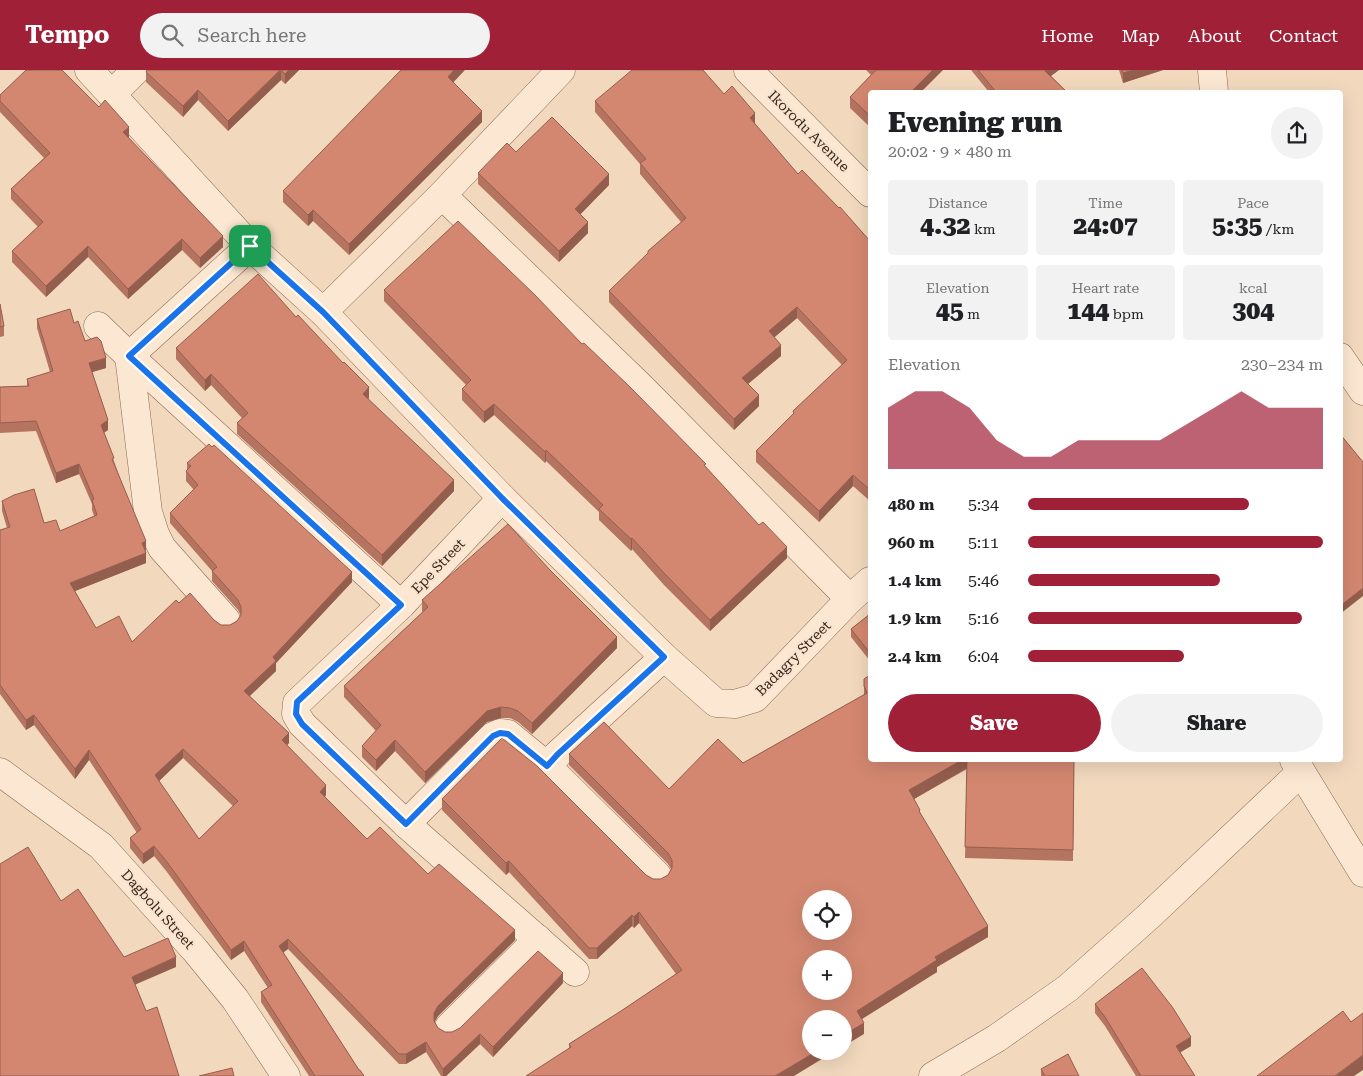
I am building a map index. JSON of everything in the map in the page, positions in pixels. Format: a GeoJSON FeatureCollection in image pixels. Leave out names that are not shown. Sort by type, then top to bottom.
{"type":"FeatureCollection","features":[{"type":"Feature","properties":{"kind":"street","name":"Badagry Street"},"geometry":{"type":"LineString","coordinates":[[89,70],[250,246],[323,312],[502,498],[664,657],[716,703],[735,704],[755,698],[860,590]]}},
{"type":"Feature","properties":{"kind":"street"},"geometry":{"type":"LineString","coordinates":[[112,94],[136,70]]}},
{"type":"Feature","properties":{"kind":"street"},"geometry":{"type":"LineString","coordinates":[[323,312],[442,195],[561,70]]}},
{"type":"Feature","properties":{"kind":"street","name":"Ikorodu Avenue"},"geometry":{"type":"LineString","coordinates":[[748,70],[868,190]]}},
{"type":"Feature","properties":{"kind":"street"},"geometry":{"type":"LineString","coordinates":[[1212,70],[1214,90]]}},
{"type":"Feature","properties":{"kind":"street"},"geometry":{"type":"LineString","coordinates":[[442,195],[641,387],[860,590]]}},
{"type":"Feature","properties":{"kind":"street"},"geometry":{"type":"LineString","coordinates":[[129,356],[250,246]]}},
{"type":"Feature","properties":{"kind":"street"},"geometry":{"type":"LineString","coordinates":[[98,326],[401,605]]}},
{"type":"Feature","properties":{"kind":"street"},"geometry":{"type":"LineString","coordinates":[[129,356],[148,512],[155,534],[162,548],[226,620]]}},
{"type":"Feature","properties":{"kind":"street"},"geometry":{"type":"LineString","coordinates":[[1343,361],[1363,391]]}},
{"type":"Feature","properties":{"kind":"street","name":"Epe Street"},"geometry":{"type":"LineString","coordinates":[[502,498],[401,605],[297,702],[296,714],[302,724],[406,824],[575,972]]}},
{"type":"Feature","properties":{"kind":"street"},"geometry":{"type":"LineString","coordinates":[[547,766],[664,657]]}},
{"type":"Feature","properties":{"kind":"street"},"geometry":{"type":"LineString","coordinates":[[406,824],[493,736],[500,733],[508,734],[547,766],[656,875]]}},
{"type":"Feature","properties":{"kind":"street"},"geometry":{"type":"LineString","coordinates":[[933,1076],[997,1038],[1068,988],[1149,916],[1298,766],[1363,873]]}},
{"type":"Feature","properties":{"kind":"street","name":"Dagbolu Street"},"geometry":{"type":"LineString","coordinates":[[0,772],[101,846],[195,950],[234,999],[286,1076]]}},
{"type":"Feature","properties":{"kind":"street"},"geometry":{"type":"LineString","coordinates":[[449,1028],[538,939]]}},
{"type":"Feature","properties":{"kind":"building"},"geometry":{"type":"Polygon","coordinates":[[[26,70],[62,70],[99,107],[105,100],[129,127],[123,132],[223,236],[200,258],[182,239],[128,289],[88,246],[46,286],[12,251],[43,222],[11,189],[50,153],[0,101],[0,95],[26,70]]]}},
{"type":"Feature","properties":{"kind":"building"},"geometry":{"type":"Polygon","coordinates":[[[147,70],[280,70],[228,121],[198,90],[183,106],[146,72],[147,70]]]}},
{"type":"Feature","properties":{"kind":"building"},"geometry":{"type":"Polygon","coordinates":[[[281,70],[289,70],[285,74],[281,70]]]}},
{"type":"Feature","properties":{"kind":"building"},"geometry":{"type":"Polygon","coordinates":[[[401,70],[454,70],[448,77],[482,111],[349,244],[313,210],[308,215],[283,191],[401,70]]]}},
{"type":"Feature","properties":{"kind":"building"},"geometry":{"type":"Polygon","coordinates":[[[632,70],[703,70],[724,94],[732,86],[755,113],[750,118],[798,174],[802,170],[840,207],[868,239],[868,488],[853,475],[819,511],[756,451],[794,413],[793,411],[847,360],[797,307],[769,331],[781,345],[742,378],[759,395],[734,419],[609,291],[648,251],[686,218],[640,163],[646,159],[595,101],[632,70]]]}},
{"type":"Feature","properties":{"kind":"building"},"geometry":{"type":"Polygon","coordinates":[[[876,70],[933,70],[913,90],[868,90],[868,114],[850,97],[876,70]]]}},
{"type":"Feature","properties":{"kind":"building"},"geometry":{"type":"Polygon","coordinates":[[[978,70],[1046,70],[1065,90],[994,90],[978,70]]]}},
{"type":"Feature","properties":{"kind":"building"},"geometry":{"type":"Polygon","coordinates":[[[1122,70],[1133,70],[1123,73],[1122,70]]]}},
{"type":"Feature","properties":{"kind":"building"},"geometry":{"type":"Polygon","coordinates":[[[552,117],[609,174],[575,209],[588,222],[559,251],[478,173],[507,143],[516,152],[552,117]]]}},
{"type":"Feature","properties":{"kind":"building"},"geometry":{"type":"Polygon","coordinates":[[[458,221],[535,295],[582,344],[584,343],[630,387],[706,464],[704,465],[759,525],[763,522],[787,547],[710,620],[632,538],[599,509],[603,505],[546,450],[545,452],[494,404],[484,412],[462,389],[471,380],[384,290],[458,221]]]}},
{"type":"Feature","properties":{"kind":"building"},"geometry":{"type":"Polygon","coordinates":[[[258,274],[296,317],[298,315],[343,363],[369,387],[363,394],[454,480],[382,555],[237,423],[248,413],[211,374],[205,380],[176,348],[258,274]]]}},
{"type":"Feature","properties":{"kind":"building"},"geometry":{"type":"Polygon","coordinates":[[[0,304],[4,326],[0,327],[0,304]]]}},
{"type":"Feature","properties":{"kind":"building"},"geometry":{"type":"Polygon","coordinates":[[[70,309],[74,323],[78,321],[85,341],[97,337],[101,341],[106,358],[89,363],[108,420],[101,425],[114,458],[112,459],[146,541],[142,543],[146,553],[70,583],[96,628],[119,616],[132,642],[176,600],[179,603],[190,593],[214,620],[221,625],[230,625],[237,621],[241,615],[241,607],[238,600],[212,571],[217,567],[170,513],[198,485],[186,471],[191,466],[187,463],[209,444],[212,447],[214,445],[352,572],[273,657],[276,661],[244,691],[289,733],[282,740],[326,785],[320,792],[367,839],[380,827],[428,874],[439,864],[515,930],[438,1006],[434,1013],[434,1021],[438,1028],[445,1032],[452,1032],[460,1028],[538,951],[563,973],[493,1047],[480,1034],[443,1069],[426,1042],[406,1054],[399,1054],[288,939],[279,946],[364,1076],[315,1076],[261,992],[272,985],[244,941],[231,950],[154,846],[143,854],[130,838],[141,829],[89,750],[75,769],[34,715],[26,720],[0,685],[0,530],[10,527],[2,501],[34,489],[44,523],[56,520],[60,531],[97,515],[92,500],[94,499],[79,464],[56,473],[36,421],[0,423],[0,387],[29,386],[27,379],[53,371],[37,319],[70,309]],[[183,749],[155,775],[199,839],[238,801],[183,749]]]}},
{"type":"Feature","properties":{"kind":"building"},"geometry":{"type":"Polygon","coordinates":[[[1343,438],[1363,462],[1363,588],[1343,604],[1343,438]]]}},
{"type":"Feature","properties":{"kind":"building"},"geometry":{"type":"Polygon","coordinates":[[[508,524],[550,570],[617,637],[532,723],[518,711],[510,708],[501,707],[487,711],[425,772],[395,740],[376,760],[362,746],[381,725],[344,686],[428,607],[422,600],[508,524]]]}},
{"type":"Feature","properties":{"kind":"building"},"geometry":{"type":"Polygon","coordinates":[[[868,616],[868,650],[851,629],[868,616]]]}},
{"type":"Feature","properties":{"kind":"building"},"geometry":{"type":"Polygon","coordinates":[[[868,676],[868,762],[958,762],[909,790],[919,811],[988,926],[935,957],[937,960],[857,1011],[864,1023],[852,1030],[852,1010],[802,1010],[802,1060],[775,1076],[526,1076],[571,1047],[569,1044],[682,970],[639,912],[634,917],[632,915],[597,948],[589,948],[509,861],[506,863],[442,799],[502,738],[537,766],[646,875],[653,879],[661,879],[668,875],[672,868],[672,860],[668,853],[569,754],[604,722],[669,789],[718,739],[743,763],[867,693],[864,679],[868,676]]]}},
{"type":"Feature","properties":{"kind":"building"},"geometry":{"type":"Polygon","coordinates":[[[967,762],[1074,762],[1073,850],[965,847],[967,762]]]}},
{"type":"Feature","properties":{"kind":"building"},"geometry":{"type":"Polygon","coordinates":[[[28,847],[61,901],[78,889],[124,957],[168,938],[176,957],[132,977],[146,1011],[157,1007],[179,1076],[0,1076],[0,864],[28,847]]]}},
{"type":"Feature","properties":{"kind":"building"},"geometry":{"type":"Polygon","coordinates":[[[1142,968],[1173,1008],[1191,1037],[1176,1046],[1195,1076],[1141,1076],[1095,1004],[1142,968]]]}},
{"type":"Feature","properties":{"kind":"building"},"geometry":{"type":"Polygon","coordinates":[[[1343,1011],[1351,1022],[1363,1013],[1363,1055],[1335,1076],[1257,1076],[1343,1011]]]}},
{"type":"Feature","properties":{"kind":"building"},"geometry":{"type":"Polygon","coordinates":[[[1068,1054],[1079,1076],[1045,1076],[1041,1069],[1068,1054]]]}},
{"type":"Feature","properties":{"kind":"building"},"geometry":{"type":"Polygon","coordinates":[[[232,1068],[234,1076],[199,1076],[232,1068]]]}},
{"type":"Feature","properties":{"kind":"route"},"geometry":{"type":"LineString","coordinates":[[250,246],[323,312],[502,498],[664,657],[547,766],[508,734],[500,733],[493,736],[406,824],[302,724],[296,714],[297,702],[401,605],[129,356],[250,246]]}}]}
